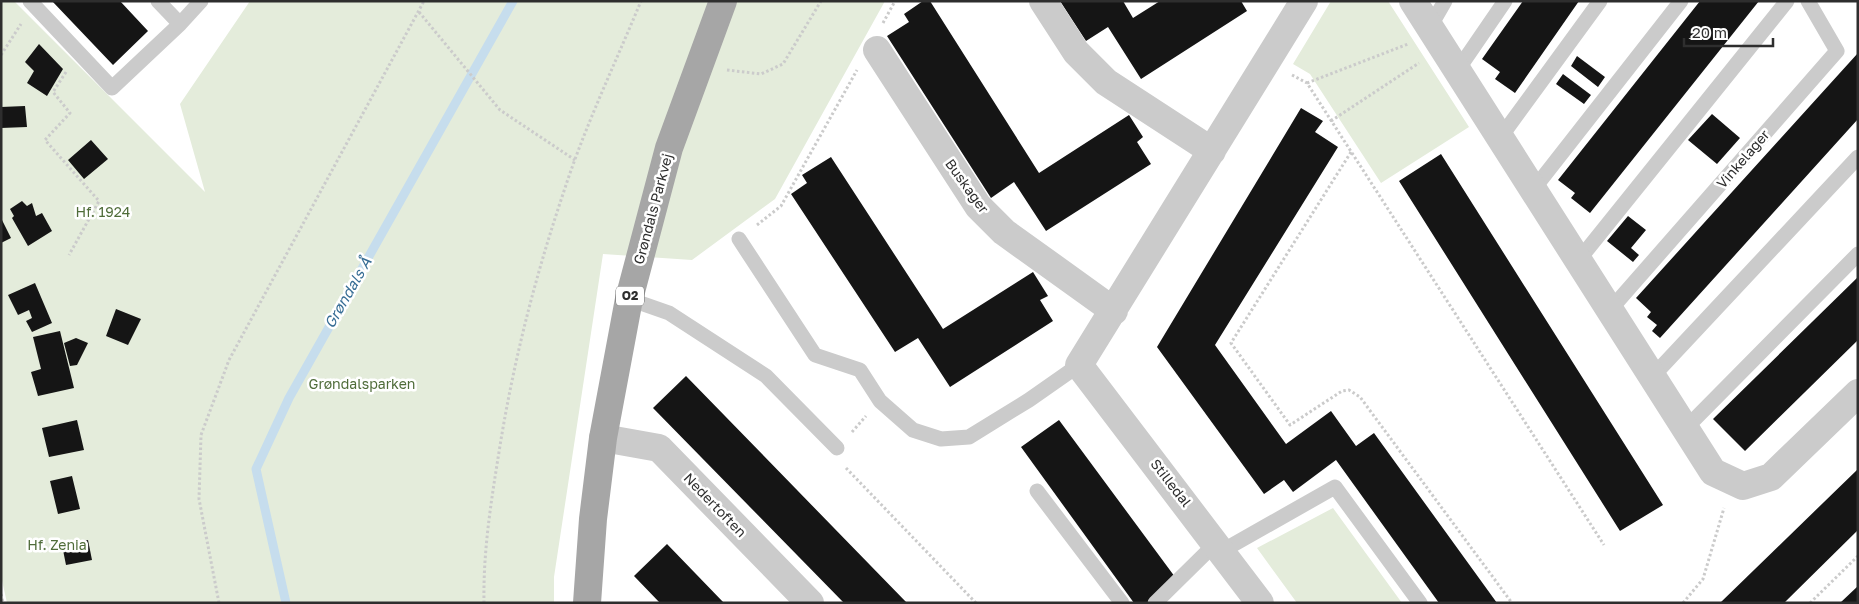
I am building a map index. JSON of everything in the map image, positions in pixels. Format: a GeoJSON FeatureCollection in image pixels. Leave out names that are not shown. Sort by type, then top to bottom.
{"type":"FeatureCollection","features":[{"type":"Feature","properties":{"kind":"main road","name":"Grøndals Parkvej"},"geometry":{"type":"LineString","coordinates":[[587,603],[593,519],[603,438],[629,299],[669,148],[723,1]]}},
{"type":"Feature","properties":{"kind":"street"},"geometry":{"type":"LineString","coordinates":[[1043,1],[1076,52],[1106,82],[1212,151]]}},
{"type":"Feature","properties":{"kind":"street"},"geometry":{"type":"LineString","coordinates":[[1079,365],[1304,1]]}},
{"type":"Feature","properties":{"kind":"street"},"geometry":{"type":"LineString","coordinates":[[1413,1],[1713,472],[1743,486],[1771,477],[1858,393]]}},
{"type":"Feature","properties":{"kind":"street","name":"Buskager"},"geometry":{"type":"LineString","coordinates":[[879,38],[978,206],[1004,232],[1114,311]]}},
{"type":"Feature","properties":{"kind":"street","name":"Stilledal"},"geometry":{"type":"LineString","coordinates":[[1079,365],[1260,603]]}},
{"type":"Feature","properties":{"kind":"street","name":"Nedertoften"},"geometry":{"type":"LineString","coordinates":[[603,438],[659,448],[810,603]]}},
{"type":"Feature","properties":{"kind":"lane"},"geometry":{"type":"LineString","coordinates":[[30,1],[112,88],[202,1]]}},
{"type":"Feature","properties":{"kind":"lane"},"geometry":{"type":"LineString","coordinates":[[158,1],[180,24]]}},
{"type":"Feature","properties":{"kind":"lane"},"geometry":{"type":"LineString","coordinates":[[1435,36],[1445,1]]}},
{"type":"Feature","properties":{"kind":"lane"},"geometry":{"type":"LineString","coordinates":[[1457,70],[1505,1]]}},
{"type":"Feature","properties":{"kind":"lane"},"geometry":{"type":"LineString","coordinates":[[1500,138],[1600,1]]}},
{"type":"Feature","properties":{"kind":"lane"},"geometry":{"type":"LineString","coordinates":[[1533,190],[1681,1]]}},
{"type":"Feature","properties":{"kind":"lane"},"geometry":{"type":"LineString","coordinates":[[1578,261],[1786,1]]}},
{"type":"Feature","properties":{"kind":"lane","name":"Vinkelager"},"geometry":{"type":"LineString","coordinates":[[1610,310],[1837,51],[1808,1]]}},
{"type":"Feature","properties":{"kind":"lane"},"geometry":{"type":"LineString","coordinates":[[1652,377],[1858,157]]}},
{"type":"Feature","properties":{"kind":"lane"},"geometry":{"type":"LineString","coordinates":[[739,239],[815,355],[860,370],[880,401],[913,430],[941,439],[968,436],[1029,400],[1079,365]]}},
{"type":"Feature","properties":{"kind":"lane"},"geometry":{"type":"LineString","coordinates":[[1685,428],[1858,254]]}},
{"type":"Feature","properties":{"kind":"lane"},"geometry":{"type":"LineString","coordinates":[[629,299],[669,313],[766,376],[837,448]]}},
{"type":"Feature","properties":{"kind":"lane"},"geometry":{"type":"LineString","coordinates":[[1155,603],[1219,547],[1335,487],[1420,603]]}},
{"type":"Feature","properties":{"kind":"lane"},"geometry":{"type":"LineString","coordinates":[[1038,491],[1122,603]]}},
{"type":"Feature","properties":{"kind":"path"},"geometry":{"type":"LineString","coordinates":[[219,603],[199,499],[200,435],[229,360],[424,1]]}},
{"type":"Feature","properties":{"kind":"path"},"geometry":{"type":"LineString","coordinates":[[484,603],[484,575],[490,506],[508,390],[531,294],[576,160],[641,1]]}},
{"type":"Feature","properties":{"kind":"path"},"geometry":{"type":"LineString","coordinates":[[699,66],[762,74],[782,64],[821,1]]}},
{"type":"Feature","properties":{"kind":"path"},"geometry":{"type":"LineString","coordinates":[[879,38],[895,1]]}},
{"type":"Feature","properties":{"kind":"path"},"geometry":{"type":"LineString","coordinates":[[418,12],[500,110],[576,160]]}},
{"type":"Feature","properties":{"kind":"path"},"geometry":{"type":"LineString","coordinates":[[1,56],[23,21],[29,28]]}},
{"type":"Feature","properties":{"kind":"path"},"geometry":{"type":"LineString","coordinates":[[1307,84],[1435,36]]}},
{"type":"Feature","properties":{"kind":"path"},"geometry":{"type":"LineString","coordinates":[[1331,121],[1435,36]]}},
{"type":"Feature","properties":{"kind":"path"},"geometry":{"type":"LineString","coordinates":[[1267,62],[1307,84],[1604,545]]}},
{"type":"Feature","properties":{"kind":"path"},"geometry":{"type":"LineString","coordinates":[[68,255],[100,202],[45,140],[70,113],[53,92],[69,69]]}},
{"type":"Feature","properties":{"kind":"path"},"geometry":{"type":"LineString","coordinates":[[739,239],[780,206],[857,69]]}},
{"type":"Feature","properties":{"kind":"path"},"geometry":{"type":"LineString","coordinates":[[1351,152],[1231,343],[1290,425],[1342,391],[1349,390],[1360,398],[1512,603]]}},
{"type":"Feature","properties":{"kind":"path"},"geometry":{"type":"LineString","coordinates":[[880,401],[837,448],[844,466],[976,603]]}},
{"type":"Feature","properties":{"kind":"path"},"geometry":{"type":"LineString","coordinates":[[1684,603],[1703,579],[1732,481]]}},
{"type":"Feature","properties":{"kind":"path"},"geometry":{"type":"LineString","coordinates":[[1810,603],[1858,556]]}},
{"type":"Feature","properties":{"kind":"path"},"geometry":{"type":"LineString","coordinates":[[1,594],[3,603]]}},
{"type":"Feature","properties":{"kind":"green space","name":"Grøndalsparken"},"geometry":{"type":"Polygon","coordinates":[[[1,1],[14,1],[205,192],[180,104],[250,1],[885,1],[775,199],[692,260],[603,254],[554,577],[554,603],[7,603],[1,576],[1,1]]]}},
{"type":"Feature","properties":{"kind":"green space"},"geometry":{"type":"Polygon","coordinates":[[[1331,1],[1388,1],[1469,127],[1381,183],[1310,74],[1293,64],[1331,1]]]}},
{"type":"Feature","properties":{"kind":"green space"},"geometry":{"type":"Polygon","coordinates":[[[1333,508],[1402,603],[1297,603],[1257,548],[1333,508]]]}},
{"type":"Feature","properties":{"kind":"building"},"geometry":{"type":"Polygon","coordinates":[[[52,1],[120,1],[148,31],[113,65],[52,1]]]}},
{"type":"Feature","properties":{"kind":"building"},"geometry":{"type":"Polygon","coordinates":[[[923,1],[930,1],[1039,173],[1129,115],[1143,137],[1137,142],[1151,164],[1046,231],[1014,182],[991,198],[887,36],[909,22],[904,14],[923,1]]]}},
{"type":"Feature","properties":{"kind":"building"},"geometry":{"type":"Polygon","coordinates":[[[1060,1],[1123,1],[1133,18],[1160,1],[1241,1],[1247,11],[1141,79],[1108,27],[1086,41],[1060,1]]]}},
{"type":"Feature","properties":{"kind":"building"},"geometry":{"type":"Polygon","coordinates":[[[1523,1],[1579,1],[1515,93],[1495,79],[1500,72],[1482,59],[1523,1]]]}},
{"type":"Feature","properties":{"kind":"building"},"geometry":{"type":"Polygon","coordinates":[[[1700,1],[1759,1],[1590,213],[1571,198],[1575,193],[1558,180],[1700,1]]]}},
{"type":"Feature","properties":{"kind":"building"},"geometry":{"type":"Polygon","coordinates":[[[39,44],[63,69],[47,96],[27,83],[34,71],[25,62],[39,44]]]}},
{"type":"Feature","properties":{"kind":"building"},"geometry":{"type":"Polygon","coordinates":[[[1858,53],[1858,119],[1660,338],[1652,331],[1657,325],[1647,317],[1651,312],[1636,298],[1858,53]]]}},
{"type":"Feature","properties":{"kind":"building"},"geometry":{"type":"Polygon","coordinates":[[[1577,56],[1605,77],[1598,87],[1571,66],[1577,56]]]}},
{"type":"Feature","properties":{"kind":"building"},"geometry":{"type":"Polygon","coordinates":[[[1563,74],[1591,95],[1584,104],[1556,84],[1563,74]]]}},
{"type":"Feature","properties":{"kind":"building"},"geometry":{"type":"Polygon","coordinates":[[[25,106],[27,127],[1,128],[1,107],[25,106]]]}},
{"type":"Feature","properties":{"kind":"building"},"geometry":{"type":"Polygon","coordinates":[[[1301,108],[1323,121],[1315,132],[1338,147],[1215,345],[1286,444],[1331,411],[1356,446],[1374,433],[1497,603],[1439,603],[1336,460],[1293,492],[1284,480],[1264,494],[1157,347],[1301,108]]]}},
{"type":"Feature","properties":{"kind":"building"},"geometry":{"type":"Polygon","coordinates":[[[1712,114],[1740,138],[1717,164],[1688,140],[1712,114]]]}},
{"type":"Feature","properties":{"kind":"building"},"geometry":{"type":"Polygon","coordinates":[[[91,140],[108,159],[84,179],[68,160],[91,140]]]}},
{"type":"Feature","properties":{"kind":"building"},"geometry":{"type":"Polygon","coordinates":[[[1441,154],[1663,505],[1620,531],[1399,181],[1441,154]]]}},
{"type":"Feature","properties":{"kind":"building"},"geometry":{"type":"Polygon","coordinates":[[[831,157],[943,329],[1033,272],[1048,296],[1040,300],[1053,321],[950,387],[918,338],[895,352],[791,194],[807,183],[802,175],[831,157]]]}},
{"type":"Feature","properties":{"kind":"building"},"geometry":{"type":"Polygon","coordinates":[[[22,201],[27,206],[32,203],[36,216],[42,213],[52,231],[28,246],[12,218],[14,216],[10,209],[22,201]]]}},
{"type":"Feature","properties":{"kind":"building"},"geometry":{"type":"Polygon","coordinates":[[[1628,216],[1646,230],[1631,248],[1639,255],[1633,262],[1607,241],[1628,216]]]}},
{"type":"Feature","properties":{"kind":"building"},"geometry":{"type":"Polygon","coordinates":[[[1,218],[11,238],[1,243],[1,218]]]}},
{"type":"Feature","properties":{"kind":"building"},"geometry":{"type":"Polygon","coordinates":[[[1858,277],[1858,340],[1745,451],[1713,419],[1858,277]]]}},
{"type":"Feature","properties":{"kind":"building"},"geometry":{"type":"Polygon","coordinates":[[[35,283],[52,323],[32,332],[26,321],[32,318],[29,310],[18,315],[8,295],[35,283]]]}},
{"type":"Feature","properties":{"kind":"building"},"geometry":{"type":"Polygon","coordinates":[[[116,309],[141,319],[128,345],[106,336],[116,309]]]}},
{"type":"Feature","properties":{"kind":"building"},"geometry":{"type":"Polygon","coordinates":[[[60,331],[74,388],[38,396],[31,372],[41,369],[33,337],[60,331]]]}},
{"type":"Feature","properties":{"kind":"building"},"geometry":{"type":"Polygon","coordinates":[[[76,338],[88,343],[77,365],[70,366],[64,343],[76,338]]]}},
{"type":"Feature","properties":{"kind":"building"},"geometry":{"type":"Polygon","coordinates":[[[686,376],[907,603],[844,603],[653,408],[686,376]]]}},
{"type":"Feature","properties":{"kind":"building"},"geometry":{"type":"Polygon","coordinates":[[[77,420],[84,450],[49,457],[42,428],[77,420]]]}},
{"type":"Feature","properties":{"kind":"building"},"geometry":{"type":"Polygon","coordinates":[[[1059,420],[1175,577],[1147,603],[1134,603],[1021,447],[1059,420]]]}},
{"type":"Feature","properties":{"kind":"building"},"geometry":{"type":"Polygon","coordinates":[[[1858,469],[1858,530],[1784,603],[1720,603],[1858,469]]]}},
{"type":"Feature","properties":{"kind":"building"},"geometry":{"type":"Polygon","coordinates":[[[72,476],[80,509],[58,514],[50,481],[72,476]]]}},
{"type":"Feature","properties":{"kind":"building"},"geometry":{"type":"Polygon","coordinates":[[[88,540],[92,560],[66,565],[62,545],[88,540]]]}},
{"type":"Feature","properties":{"kind":"building"},"geometry":{"type":"Polygon","coordinates":[[[667,544],[724,603],[660,603],[634,576],[667,544]]]}},
{"type":"Feature","properties":{"kind":"building"},"geometry":{"type":"Polygon","coordinates":[[[1858,586],[1858,603],[1840,603],[1858,586]]]}},
{"type":"Feature","properties":{"kind":"waterway","name":"Grøndals Å"},"geometry":{"type":"LineString","coordinates":[[286,603],[256,469],[289,398],[513,1]]}},
{"type":"Feature","properties":{"kind":"park label","name":"Hf. 1924"},"geometry":{"type":"Point","coordinates":[103,212]}},
{"type":"Feature","properties":{"kind":"park label","name":"Hf. Zenia"},"geometry":{"type":"Point","coordinates":[57,545]}}]}
